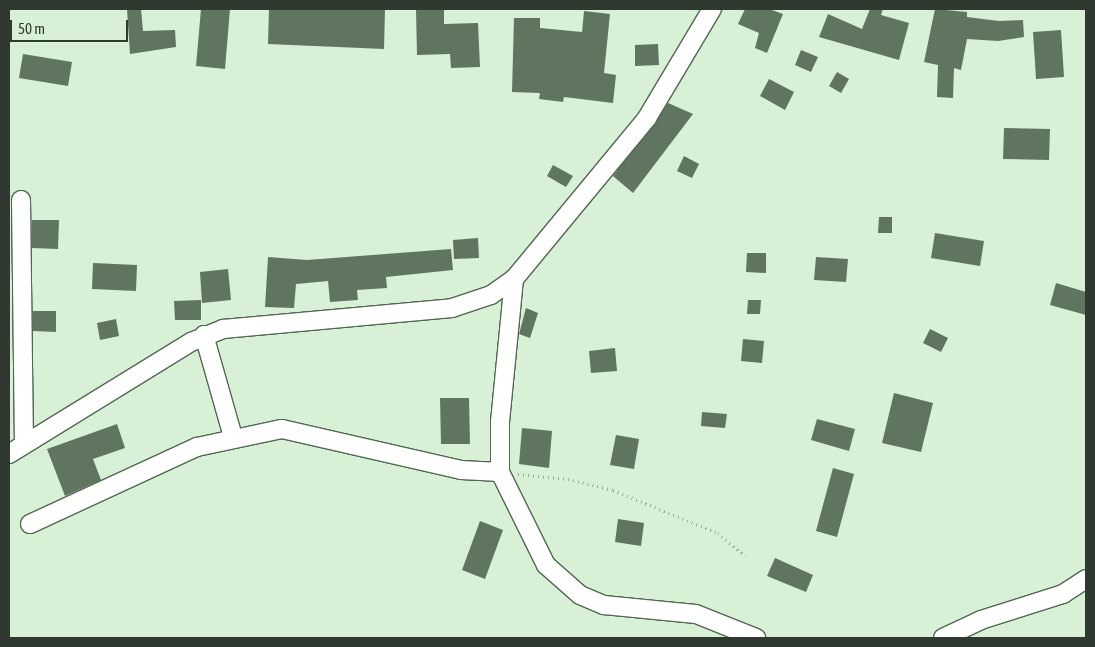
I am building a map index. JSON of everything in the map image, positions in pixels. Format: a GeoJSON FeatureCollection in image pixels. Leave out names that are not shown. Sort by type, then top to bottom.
{"type":"FeatureCollection","features":[{"type":"Feature","properties":{"kind":"street"},"geometry":{"type":"LineString","coordinates":[[9,454],[204,335],[258,324],[452,308],[491,295],[514,279],[647,118],[666,90],[706,12]]}},
{"type":"Feature","properties":{"kind":"street"},"geometry":{"type":"LineString","coordinates":[[21,200],[24,444]]}},
{"type":"Feature","properties":{"kind":"street"},"geometry":{"type":"LineString","coordinates":[[514,279],[500,421],[500,472],[546,565],[580,595],[604,605],[645,612],[696,614],[756,638]]}},
{"type":"Feature","properties":{"kind":"street"},"geometry":{"type":"LineString","coordinates":[[204,335],[233,437]]}},
{"type":"Feature","properties":{"kind":"street"},"geometry":{"type":"LineString","coordinates":[[30,524],[197,447],[233,437],[289,430],[461,470],[500,472]]}},
{"type":"Feature","properties":{"kind":"street"},"geometry":{"type":"LineString","coordinates":[[943,638],[981,620],[1063,594],[1086,579]]}},
{"type":"Feature","properties":{"kind":"path"},"geometry":{"type":"LineString","coordinates":[[500,472],[568,478],[613,490],[718,533],[746,556]]}},
{"type":"Feature","properties":{"kind":"building"},"geometry":{"type":"Polygon","coordinates":[[[127,9],[141,9],[143,31],[175,30],[176,47],[130,54],[127,9]]]}},
{"type":"Feature","properties":{"kind":"building"},"geometry":{"type":"Polygon","coordinates":[[[201,9],[230,9],[225,69],[196,66],[201,9]]]}},
{"type":"Feature","properties":{"kind":"building"},"geometry":{"type":"Polygon","coordinates":[[[269,9],[385,9],[384,49],[268,44],[269,9]]]}},
{"type":"Feature","properties":{"kind":"building"},"geometry":{"type":"Polygon","coordinates":[[[416,9],[444,9],[444,24],[478,23],[480,67],[451,68],[450,54],[417,55],[416,9]]]}},
{"type":"Feature","properties":{"kind":"building"},"geometry":{"type":"Polygon","coordinates":[[[745,9],[769,9],[783,14],[767,53],[755,48],[759,33],[738,24],[745,9]]]}},
{"type":"Feature","properties":{"kind":"building"},"geometry":{"type":"Polygon","coordinates":[[[870,9],[883,9],[881,15],[909,23],[899,60],[819,37],[828,14],[862,29],[870,9]]]}},
{"type":"Feature","properties":{"kind":"building"},"geometry":{"type":"Polygon","coordinates":[[[935,9],[967,12],[967,17],[999,21],[1023,20],[1024,37],[998,41],[967,39],[961,70],[954,68],[953,98],[937,97],[938,65],[924,62],[935,9]]]}},
{"type":"Feature","properties":{"kind":"building"},"geometry":{"type":"Polygon","coordinates":[[[584,11],[610,14],[604,73],[616,75],[613,103],[564,97],[563,102],[539,99],[540,93],[512,92],[514,18],[540,18],[540,28],[582,32],[584,11]]]}},
{"type":"Feature","properties":{"kind":"building"},"geometry":{"type":"Polygon","coordinates":[[[1061,30],[1064,77],[1036,79],[1033,32],[1061,30]]]}},
{"type":"Feature","properties":{"kind":"building"},"geometry":{"type":"Polygon","coordinates":[[[658,44],[659,65],[635,66],[635,45],[658,44]]]}},
{"type":"Feature","properties":{"kind":"building"},"geometry":{"type":"Polygon","coordinates":[[[801,50],[818,57],[811,72],[795,65],[801,50]]]}},
{"type":"Feature","properties":{"kind":"building"},"geometry":{"type":"Polygon","coordinates":[[[23,54],[72,62],[68,86],[19,78],[23,54]]]}},
{"type":"Feature","properties":{"kind":"building"},"geometry":{"type":"Polygon","coordinates":[[[837,72],[849,79],[841,93],[829,86],[837,72]]]}},
{"type":"Feature","properties":{"kind":"building"},"geometry":{"type":"Polygon","coordinates":[[[769,79],[794,92],[785,110],[760,96],[769,79]]]}},
{"type":"Feature","properties":{"kind":"building"},"geometry":{"type":"Polygon","coordinates":[[[668,103],[693,114],[633,193],[613,176],[668,103]]]}},
{"type":"Feature","properties":{"kind":"building"},"geometry":{"type":"Polygon","coordinates":[[[1004,128],[1050,129],[1049,160],[1003,159],[1004,128]]]}},
{"type":"Feature","properties":{"kind":"building"},"geometry":{"type":"Polygon","coordinates":[[[684,156],[699,164],[692,178],[677,171],[684,156]]]}},
{"type":"Feature","properties":{"kind":"building"},"geometry":{"type":"Polygon","coordinates":[[[553,165],[573,176],[566,187],[547,176],[553,165]]]}},
{"type":"Feature","properties":{"kind":"building"},"geometry":{"type":"Polygon","coordinates":[[[879,217],[892,217],[892,233],[878,233],[879,217]]]}},
{"type":"Feature","properties":{"kind":"building"},"geometry":{"type":"Polygon","coordinates":[[[32,220],[59,220],[58,249],[32,248],[32,220]]]}},
{"type":"Feature","properties":{"kind":"building"},"geometry":{"type":"Polygon","coordinates":[[[935,233],[984,241],[980,266],[931,258],[935,233]]]}},
{"type":"Feature","properties":{"kind":"building"},"geometry":{"type":"Polygon","coordinates":[[[478,238],[479,258],[454,259],[453,240],[478,238]]]}},
{"type":"Feature","properties":{"kind":"building"},"geometry":{"type":"Polygon","coordinates":[[[451,249],[453,270],[386,277],[387,288],[357,290],[358,300],[330,302],[328,281],[296,284],[294,308],[265,307],[268,257],[307,260],[451,249]]]}},
{"type":"Feature","properties":{"kind":"building"},"geometry":{"type":"Polygon","coordinates":[[[747,253],[766,253],[766,273],[746,272],[747,253]]]}},
{"type":"Feature","properties":{"kind":"building"},"geometry":{"type":"Polygon","coordinates":[[[816,257],[848,259],[846,282],[814,280],[816,257]]]}},
{"type":"Feature","properties":{"kind":"building"},"geometry":{"type":"Polygon","coordinates":[[[93,263],[137,265],[136,291],[92,289],[93,263]]]}},
{"type":"Feature","properties":{"kind":"building"},"geometry":{"type":"Polygon","coordinates":[[[228,269],[231,300],[202,303],[200,272],[228,269]]]}},
{"type":"Feature","properties":{"kind":"building"},"geometry":{"type":"Polygon","coordinates":[[[1056,283],[1086,292],[1086,315],[1050,305],[1056,283]]]}},
{"type":"Feature","properties":{"kind":"building"},"geometry":{"type":"Polygon","coordinates":[[[201,300],[201,320],[175,320],[174,301],[201,300]]]}},
{"type":"Feature","properties":{"kind":"building"},"geometry":{"type":"Polygon","coordinates":[[[748,300],[761,300],[760,314],[747,314],[748,300]]]}},
{"type":"Feature","properties":{"kind":"building"},"geometry":{"type":"Polygon","coordinates":[[[526,308],[538,313],[530,338],[519,334],[526,308]]]}},
{"type":"Feature","properties":{"kind":"building"},"geometry":{"type":"Polygon","coordinates":[[[33,311],[56,311],[56,332],[33,331],[33,311]]]}},
{"type":"Feature","properties":{"kind":"building"},"geometry":{"type":"Polygon","coordinates":[[[116,319],[119,336],[100,340],[97,323],[116,319]]]}},
{"type":"Feature","properties":{"kind":"building"},"geometry":{"type":"Polygon","coordinates":[[[930,329],[948,338],[941,352],[923,343],[930,329]]]}},
{"type":"Feature","properties":{"kind":"building"},"geometry":{"type":"Polygon","coordinates":[[[743,339],[764,341],[762,363],[741,361],[743,339]]]}},
{"type":"Feature","properties":{"kind":"building"},"geometry":{"type":"Polygon","coordinates":[[[615,348],[617,371],[591,373],[589,351],[615,348]]]}},
{"type":"Feature","properties":{"kind":"building"},"geometry":{"type":"Polygon","coordinates":[[[894,393],[933,403],[921,452],[882,443],[894,393]]]}},
{"type":"Feature","properties":{"kind":"building"},"geometry":{"type":"Polygon","coordinates":[[[440,398],[469,398],[470,444],[441,444],[440,398]]]}},
{"type":"Feature","properties":{"kind":"building"},"geometry":{"type":"Polygon","coordinates":[[[702,412],[727,414],[725,428],[701,426],[702,412]]]}},
{"type":"Feature","properties":{"kind":"building"},"geometry":{"type":"Polygon","coordinates":[[[817,419],[855,429],[849,451],[811,440],[817,419]]]}},
{"type":"Feature","properties":{"kind":"building"},"geometry":{"type":"Polygon","coordinates":[[[117,424],[125,448],[93,459],[101,480],[65,496],[47,449],[117,424]]]}},
{"type":"Feature","properties":{"kind":"building"},"geometry":{"type":"Polygon","coordinates":[[[522,428],[552,431],[549,468],[519,464],[522,428]]]}},
{"type":"Feature","properties":{"kind":"building"},"geometry":{"type":"Polygon","coordinates":[[[616,435],[639,439],[634,469],[610,465],[616,435]]]}},
{"type":"Feature","properties":{"kind":"building"},"geometry":{"type":"Polygon","coordinates":[[[833,468],[854,474],[837,537],[816,531],[833,468]]]}},
{"type":"Feature","properties":{"kind":"building"},"geometry":{"type":"Polygon","coordinates":[[[618,519],[644,523],[641,546],[615,542],[618,519]]]}},
{"type":"Feature","properties":{"kind":"building"},"geometry":{"type":"Polygon","coordinates":[[[480,521],[503,530],[485,579],[462,570],[480,521]]]}},
{"type":"Feature","properties":{"kind":"building"},"geometry":{"type":"Polygon","coordinates":[[[775,558],[813,575],[806,592],[767,576],[775,558]]]}}]}
